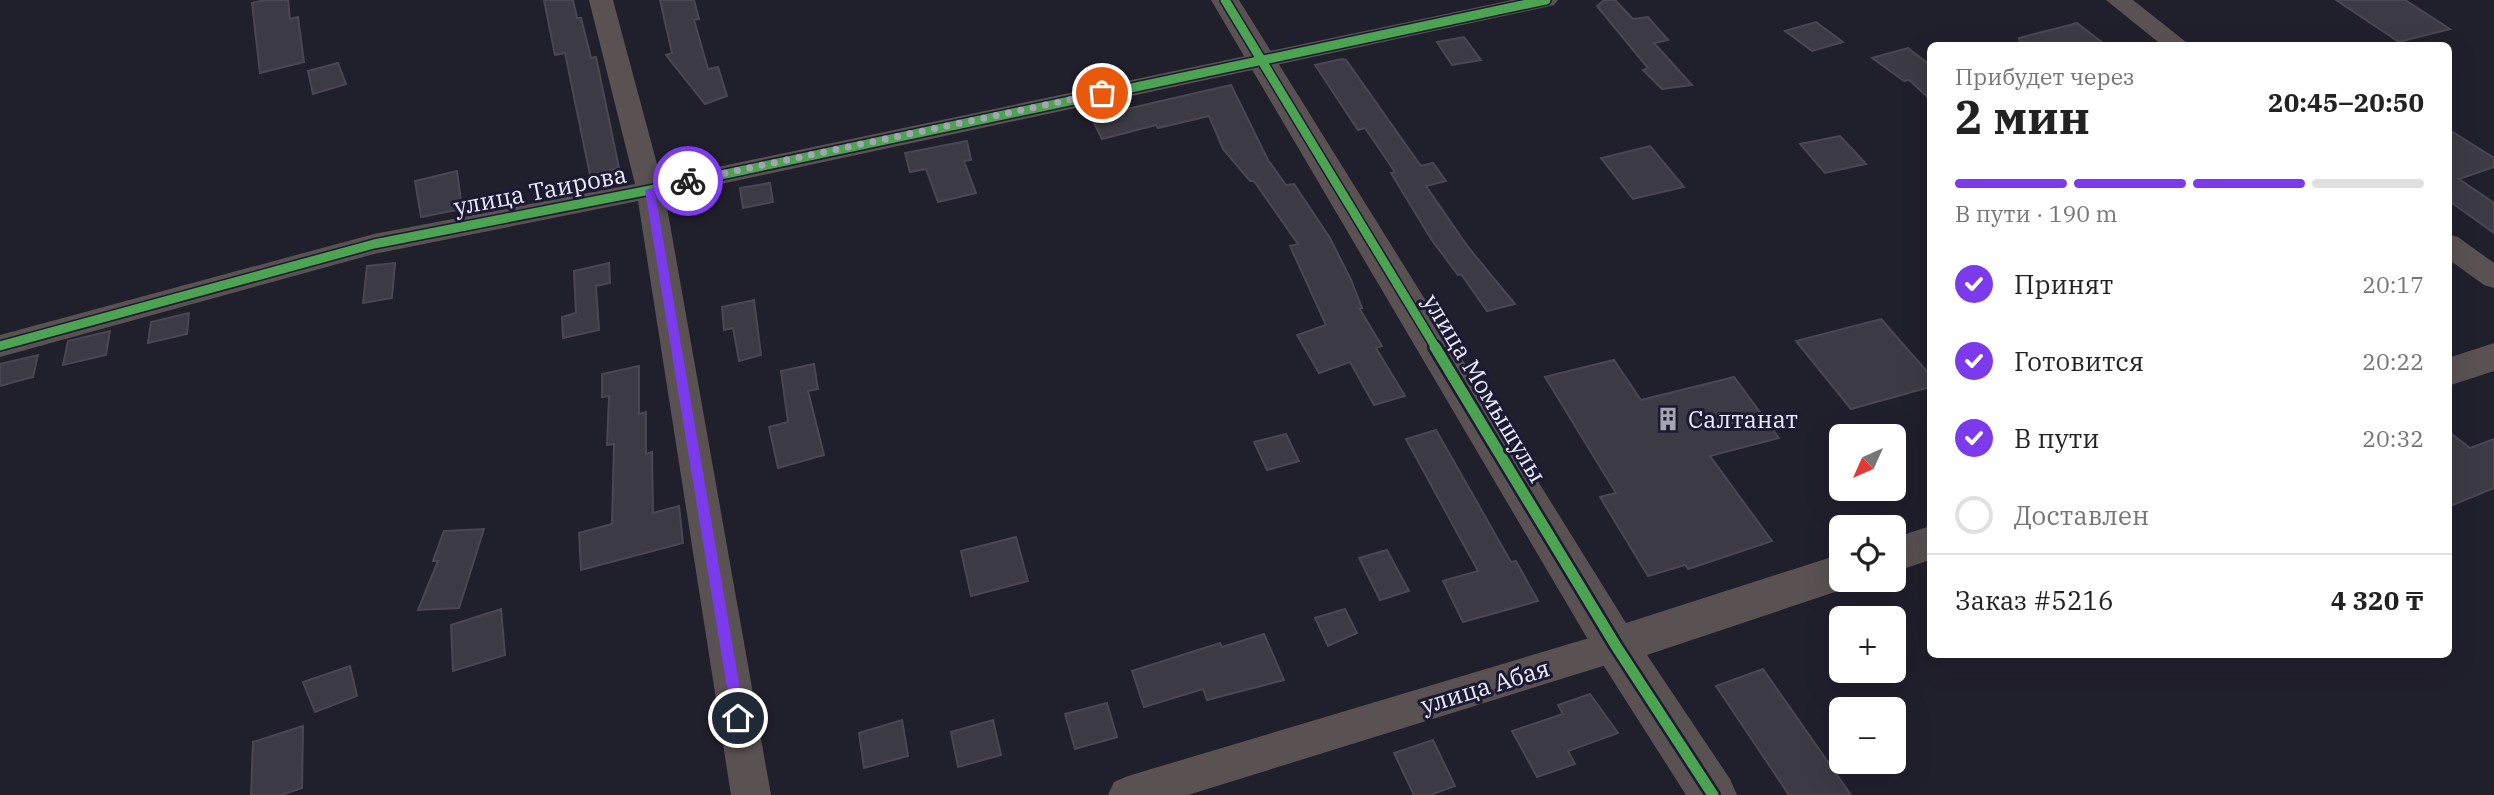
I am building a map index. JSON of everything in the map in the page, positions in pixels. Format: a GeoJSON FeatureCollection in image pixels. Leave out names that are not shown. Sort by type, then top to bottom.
{"type":"FeatureCollection","features":[{"type":"Feature","properties":{"kind":"street"},"geometry":{"type":"LineString","coordinates":[[601,0],[650,190],[751,795]]}},
{"type":"Feature","properties":{"kind":"street","name":"улица Момышулы"},"geometry":{"type":"LineString","coordinates":[[1225,0],[1616,646],[1713,795]]}},
{"type":"Feature","properties":{"kind":"street","name":"улица Таирова"},"geometry":{"type":"LineString","coordinates":[[0,346],[374,244],[650,190],[1545,0]]}},
{"type":"Feature","properties":{"kind":"street"},"geometry":{"type":"LineString","coordinates":[[2118,0],[2174,42]]}},
{"type":"Feature","properties":{"kind":"street"},"geometry":{"type":"LineString","coordinates":[[2452,247],[2494,278]]}},
{"type":"Feature","properties":{"kind":"street"},"geometry":{"type":"LineString","coordinates":[[2452,371],[2494,357]]}},
{"type":"Feature","properties":{"kind":"street"},"geometry":{"type":"LineString","coordinates":[[1906,551],[1927,544]]}},
{"type":"Feature","properties":{"kind":"street","name":"улица Абая"},"geometry":{"type":"LineString","coordinates":[[1128,795],[1616,646],[1829,576]]}},
{"type":"Feature","properties":{"kind":"building"},"geometry":{"type":"Polygon","coordinates":[[[288,0],[290,19],[298,17],[304,62],[260,73],[252,3],[288,0]]]}},
{"type":"Feature","properties":{"kind":"building"},"geometry":{"type":"Polygon","coordinates":[[[544,0],[573,0],[577,18],[581,18],[591,58],[596,57],[619,168],[590,175],[565,53],[555,55],[544,0]]]}},
{"type":"Feature","properties":{"kind":"building"},"geometry":{"type":"Polygon","coordinates":[[[660,0],[694,0],[699,19],[694,20],[708,69],[718,67],[727,96],[705,104],[666,55],[672,53],[660,0]]]}},
{"type":"Feature","properties":{"kind":"building"},"geometry":{"type":"Polygon","coordinates":[[[1604,0],[1615,0],[1633,19],[1648,17],[1668,40],[1654,43],[1692,85],[1662,89],[1643,70],[1648,68],[1597,6],[1604,0]]]}},
{"type":"Feature","properties":{"kind":"building"},"geometry":{"type":"Polygon","coordinates":[[[2336,0],[2405,0],[2450,29],[2399,42],[2336,0]]]}},
{"type":"Feature","properties":{"kind":"building"},"geometry":{"type":"Polygon","coordinates":[[[1816,22],[1843,42],[1812,51],[1785,31],[1816,22]]]}},
{"type":"Feature","properties":{"kind":"building"},"geometry":{"type":"Polygon","coordinates":[[[2077,23],[2102,42],[2020,42],[2019,38],[2077,23]]]}},
{"type":"Feature","properties":{"kind":"building"},"geometry":{"type":"Polygon","coordinates":[[[1464,37],[1481,60],[1452,65],[1437,42],[1464,37]]]}},
{"type":"Feature","properties":{"kind":"building"},"geometry":{"type":"Polygon","coordinates":[[[1908,48],[1927,63],[1927,96],[1909,80],[1904,81],[1872,58],[1908,48]]]}},
{"type":"Feature","properties":{"kind":"building"},"geometry":{"type":"Polygon","coordinates":[[[1346,60],[1421,166],[1433,163],[1446,181],[1426,186],[1468,247],[1515,304],[1487,311],[1461,274],[1458,275],[1431,239],[1391,173],[1395,172],[1365,128],[1358,130],[1315,65],[1346,60]]]}},
{"type":"Feature","properties":{"kind":"building"},"geometry":{"type":"Polygon","coordinates":[[[338,63],[346,84],[313,94],[308,71],[338,63]]]}},
{"type":"Feature","properties":{"kind":"building"},"geometry":{"type":"Polygon","coordinates":[[[1231,85],[1268,160],[1286,185],[1294,184],[1330,238],[1351,280],[1362,308],[1359,308],[1382,346],[1376,348],[1405,396],[1374,405],[1350,362],[1319,373],[1297,335],[1326,325],[1290,246],[1298,244],[1254,181],[1250,181],[1223,149],[1209,116],[1158,128],[1156,125],[1102,139],[1089,113],[1116,107],[1118,111],[1231,85]]]}},
{"type":"Feature","properties":{"kind":"building"},"geometry":{"type":"Polygon","coordinates":[[[2452,132],[2494,158],[2494,167],[2459,179],[2494,203],[2494,233],[2452,203],[2452,132]]]}},
{"type":"Feature","properties":{"kind":"building"},"geometry":{"type":"Polygon","coordinates":[[[1840,136],[1866,164],[1825,173],[1800,144],[1840,136]]]}},
{"type":"Feature","properties":{"kind":"building"},"geometry":{"type":"Polygon","coordinates":[[[967,141],[971,160],[964,161],[976,193],[938,202],[926,169],[910,172],[905,153],[967,141]]]}},
{"type":"Feature","properties":{"kind":"building"},"geometry":{"type":"Polygon","coordinates":[[[1650,146],[1684,187],[1633,199],[1601,158],[1650,146]]]}},
{"type":"Feature","properties":{"kind":"building"},"geometry":{"type":"Polygon","coordinates":[[[457,171],[462,209],[421,217],[415,181],[457,171]]]}},
{"type":"Feature","properties":{"kind":"building"},"geometry":{"type":"Polygon","coordinates":[[[770,183],[773,202],[743,208],[740,188],[770,183]]]}},
{"type":"Feature","properties":{"kind":"building"},"geometry":{"type":"Polygon","coordinates":[[[395,263],[392,298],[363,303],[367,266],[395,263]]]}},
{"type":"Feature","properties":{"kind":"building"},"geometry":{"type":"Polygon","coordinates":[[[609,263],[610,283],[596,286],[599,330],[563,338],[562,317],[576,313],[574,271],[609,263]]]}},
{"type":"Feature","properties":{"kind":"building"},"geometry":{"type":"Polygon","coordinates":[[[754,300],[761,355],[739,361],[733,328],[724,330],[722,307],[754,300]]]}},
{"type":"Feature","properties":{"kind":"building"},"geometry":{"type":"Polygon","coordinates":[[[189,313],[187,334],[148,343],[151,322],[189,313]]]}},
{"type":"Feature","properties":{"kind":"building"},"geometry":{"type":"Polygon","coordinates":[[[1881,319],[1927,372],[1927,388],[1851,409],[1796,341],[1881,319]]]}},
{"type":"Feature","properties":{"kind":"building"},"geometry":{"type":"Polygon","coordinates":[[[110,331],[106,355],[63,365],[68,341],[110,331]]]}},
{"type":"Feature","properties":{"kind":"building"},"geometry":{"type":"Polygon","coordinates":[[[38,355],[33,377],[0,386],[0,364],[38,355]]]}},
{"type":"Feature","properties":{"kind":"building"},"geometry":{"type":"Polygon","coordinates":[[[1614,360],[1641,400],[1734,377],[1779,438],[1710,456],[1772,541],[1688,569],[1685,565],[1648,576],[1600,497],[1616,493],[1545,377],[1614,360]]]}},
{"type":"Feature","properties":{"kind":"building"},"geometry":{"type":"Polygon","coordinates":[[[814,364],[818,389],[808,391],[824,455],[778,468],[769,427],[788,422],[781,371],[814,364]]]}},
{"type":"Feature","properties":{"kind":"building"},"geometry":{"type":"Polygon","coordinates":[[[639,366],[639,414],[646,412],[646,454],[652,452],[653,513],[679,506],[683,543],[581,570],[579,533],[612,524],[614,444],[607,445],[609,396],[602,397],[602,374],[639,366]]]}},
{"type":"Feature","properties":{"kind":"building"},"geometry":{"type":"Polygon","coordinates":[[[1436,430],[1511,562],[1516,561],[1538,601],[1463,622],[1443,581],[1478,571],[1406,439],[1436,430]]]}},
{"type":"Feature","properties":{"kind":"building"},"geometry":{"type":"Polygon","coordinates":[[[1286,434],[1299,461],[1267,470],[1254,442],[1286,434]]]}},
{"type":"Feature","properties":{"kind":"building"},"geometry":{"type":"Polygon","coordinates":[[[2452,434],[2470,448],[2494,439],[2494,488],[2452,505],[2452,434]]]}},
{"type":"Feature","properties":{"kind":"building"},"geometry":{"type":"Polygon","coordinates":[[[484,529],[459,608],[418,610],[438,561],[433,561],[444,531],[484,529]]]}},
{"type":"Feature","properties":{"kind":"building"},"geometry":{"type":"Polygon","coordinates":[[[1016,537],[1028,581],[971,596],[961,551],[1016,537]]]}},
{"type":"Feature","properties":{"kind":"building"},"geometry":{"type":"Polygon","coordinates":[[[1387,550],[1409,591],[1380,600],[1359,558],[1387,550]]]}},
{"type":"Feature","properties":{"kind":"building"},"geometry":{"type":"Polygon","coordinates":[[[501,609],[505,655],[453,671],[451,625],[501,609]]]}},
{"type":"Feature","properties":{"kind":"building"},"geometry":{"type":"Polygon","coordinates":[[[1345,609],[1357,633],[1328,646],[1315,618],[1345,609]]]}},
{"type":"Feature","properties":{"kind":"building"},"geometry":{"type":"Polygon","coordinates":[[[1264,634],[1284,680],[1207,700],[1203,689],[1144,707],[1132,671],[1220,643],[1222,647],[1264,634]]]}},
{"type":"Feature","properties":{"kind":"building"},"geometry":{"type":"Polygon","coordinates":[[[350,666],[357,696],[315,712],[303,682],[350,666]]]}},
{"type":"Feature","properties":{"kind":"building"},"geometry":{"type":"Polygon","coordinates":[[[1763,669],[1829,764],[1829,774],[1836,774],[1851,795],[1789,795],[1716,686],[1763,669]]]}},
{"type":"Feature","properties":{"kind":"building"},"geometry":{"type":"Polygon","coordinates":[[[1590,694],[1618,733],[1568,751],[1575,764],[1537,777],[1512,731],[1563,714],[1558,705],[1590,694]]]}},
{"type":"Feature","properties":{"kind":"building"},"geometry":{"type":"Polygon","coordinates":[[[1107,703],[1117,737],[1075,749],[1065,714],[1107,703]]]}},
{"type":"Feature","properties":{"kind":"building"},"geometry":{"type":"Polygon","coordinates":[[[902,720],[908,756],[864,768],[859,733],[902,720]]]}},
{"type":"Feature","properties":{"kind":"building"},"geometry":{"type":"Polygon","coordinates":[[[993,720],[1001,755],[958,767],[951,732],[993,720]]]}},
{"type":"Feature","properties":{"kind":"building"},"geometry":{"type":"Polygon","coordinates":[[[303,726],[302,788],[281,795],[251,795],[253,742],[303,726]]]}},
{"type":"Feature","properties":{"kind":"building"},"geometry":{"type":"Polygon","coordinates":[[[1433,740],[1455,786],[1430,795],[1414,795],[1394,753],[1433,740]]]}},
{"type":"Feature","properties":{"kind":"cycle path"},"geometry":{"type":"LineString","coordinates":[[1225,0],[1616,646],[1713,795]]}},
{"type":"Feature","properties":{"kind":"cycle path"},"geometry":{"type":"LineString","coordinates":[[0,346],[374,244],[650,190],[1546,0]]}},
{"type":"Feature","properties":{"kind":"way so far"},"geometry":{"type":"LineString","coordinates":[[688,181],[1102,93]]}},
{"type":"Feature","properties":{"kind":"place","name":"Салтанат"},"geometry":{"type":"Point","coordinates":[1668,419]}},
{"type":"Feature","properties":{"kind":"route"},"geometry":{"type":"LineString","coordinates":[[688,181],[650,190],[738,718]]}}]}
